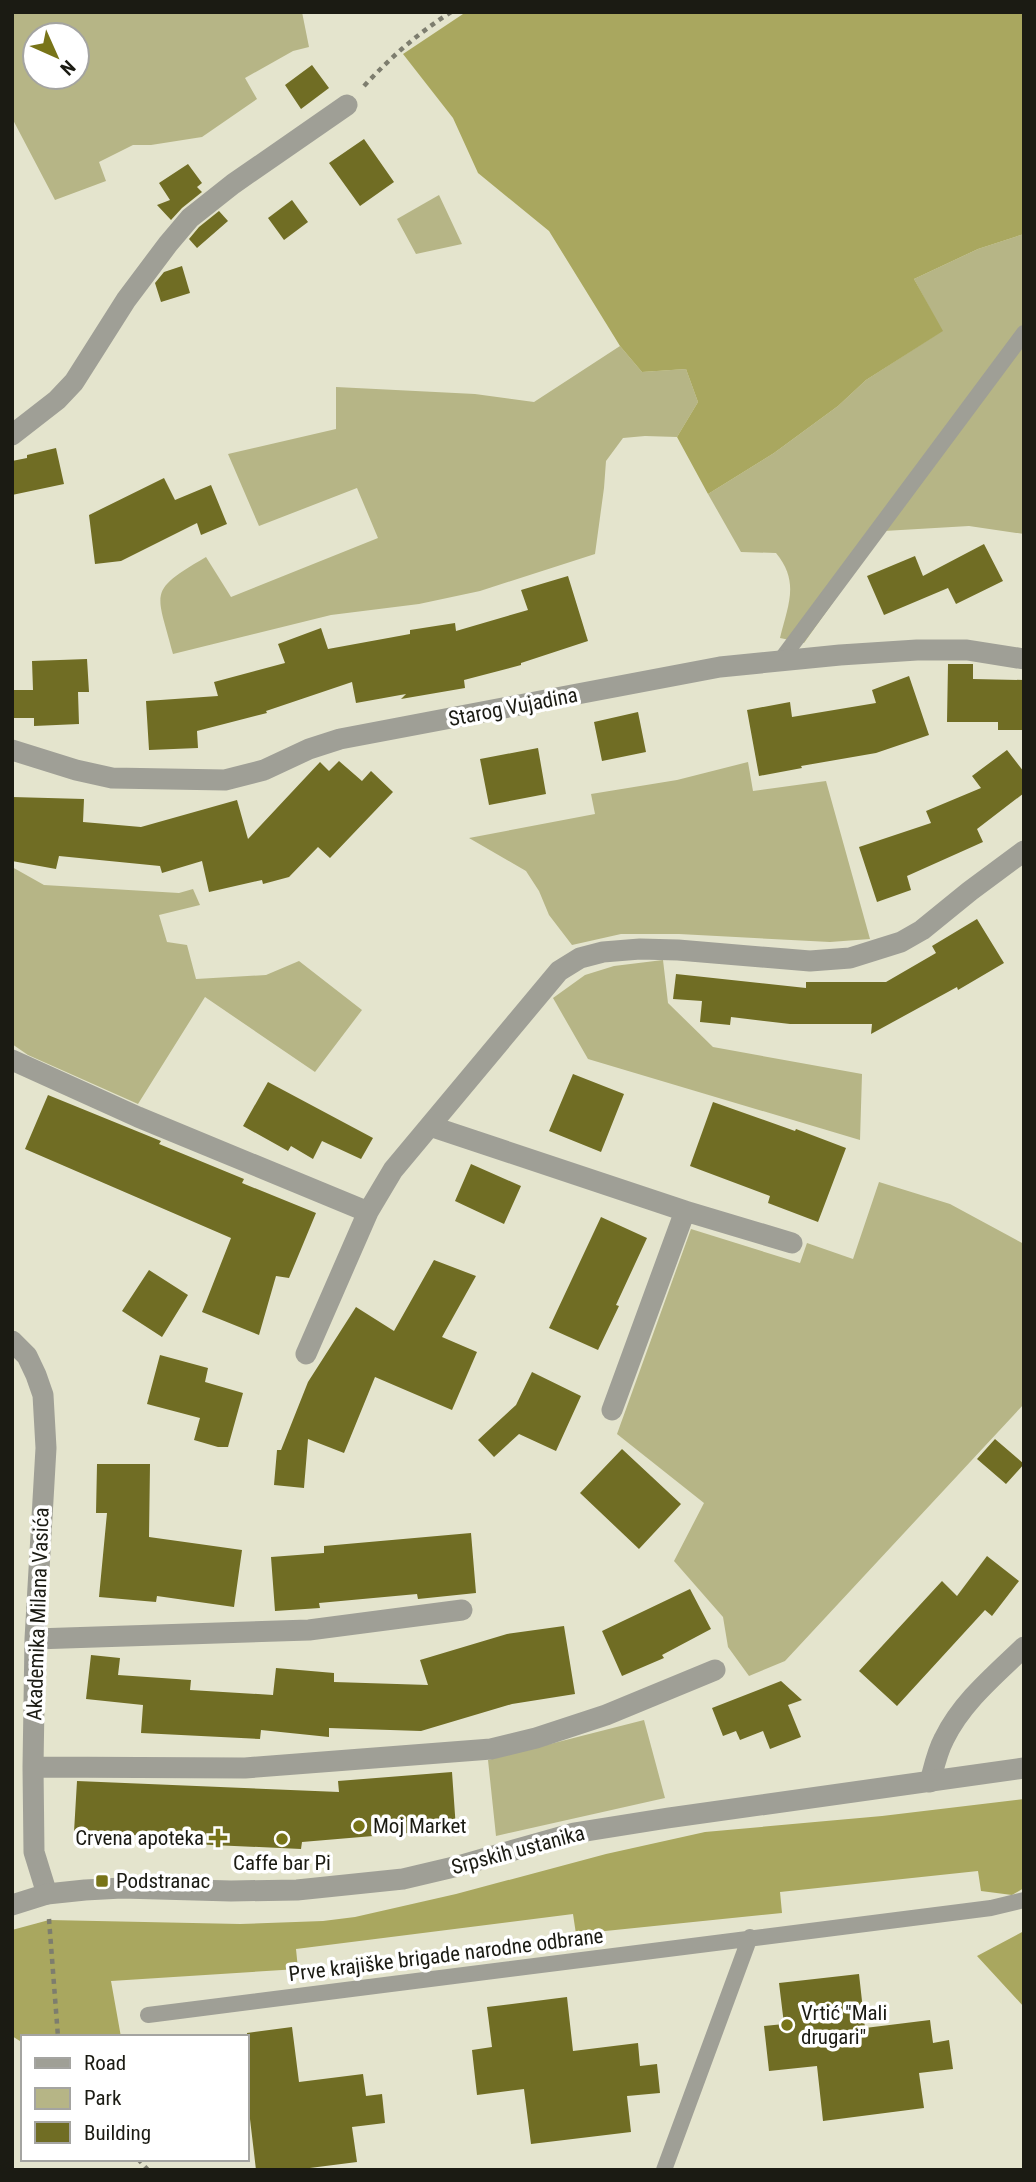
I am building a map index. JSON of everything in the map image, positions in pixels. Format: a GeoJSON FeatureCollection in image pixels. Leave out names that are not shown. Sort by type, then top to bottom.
{"type":"FeatureCollection","features":[{"type":"Feature","properties":{"kind":"street"},"geometry":{"type":"LineString","coordinates":[[12,435],[57,400],[74,382],[126,300],[190,218],[233,184],[347,104]]}},
{"type":"Feature","properties":{"kind":"street","name":"Starog Vujadina"},"geometry":{"type":"LineString","coordinates":[[12,750],[112,778],[225,780],[264,770],[340,739],[720,667],[917,650],[967,650],[1024,659]]}},
{"type":"Feature","properties":{"kind":"street"},"geometry":{"type":"LineString","coordinates":[[306,1354],[369,1212],[393,1170],[559,971],[580,958],[603,951],[640,949],[810,961],[850,958],[901,942],[922,930],[1024,851]]}},
{"type":"Feature","properties":{"kind":"street"},"geometry":{"type":"LineString","coordinates":[[12,1060],[138,1117],[369,1212]]}},
{"type":"Feature","properties":{"kind":"street"},"geometry":{"type":"LineString","coordinates":[[430,1126],[685,1211],[792,1243]]}},
{"type":"Feature","properties":{"kind":"street"},"geometry":{"type":"LineString","coordinates":[[612,1410],[685,1211]]}},
{"type":"Feature","properties":{"kind":"street","name":"Akademika Milana Vasića"},"geometry":{"type":"LineString","coordinates":[[12,1341],[27,1356],[43,1395],[46,1448],[35,1639],[33,1767],[34,1852],[47,1894]]}},
{"type":"Feature","properties":{"kind":"street"},"geometry":{"type":"LineString","coordinates":[[35,1639],[309,1630],[463,1610]]}},
{"type":"Feature","properties":{"kind":"street"},"geometry":{"type":"LineString","coordinates":[[930,1782],[943,1740],[966,1704],[1024,1647]]}},
{"type":"Feature","properties":{"kind":"street"},"geometry":{"type":"LineString","coordinates":[[33,1767],[245,1768],[491,1749],[536,1738],[606,1715],[715,1670]]}},
{"type":"Feature","properties":{"kind":"street","name":"Srpskih ustanika"},"geometry":{"type":"LineString","coordinates":[[12,1905],[47,1894],[122,1888],[296,1890],[371,1884],[458,1866],[574,1833],[1024,1768]]}},
{"type":"Feature","properties":{"kind":"lane"},"geometry":{"type":"LineString","coordinates":[[779,661],[1024,333]]}},
{"type":"Feature","properties":{"kind":"lane","name":"Prve krajiške brigade narodne odbrane"},"geometry":{"type":"LineString","coordinates":[[148,2015],[991,1908],[1024,1900]]}},
{"type":"Feature","properties":{"kind":"lane"},"geometry":{"type":"LineString","coordinates":[[664,2170],[750,1937]]}},
{"type":"Feature","properties":{"kind":"path"},"geometry":{"type":"LineString","coordinates":[[347,104],[394,54],[427,27],[451,12]]}},
{"type":"Feature","properties":{"kind":"path"},"geometry":{"type":"LineString","coordinates":[[47,1894],[58,2035]]}},
{"type":"Feature","properties":{"kind":"green space"},"geometry":{"type":"Polygon","coordinates":[[[12,12],[302,12],[309,47],[293,51],[245,78],[257,99],[202,137],[133,145],[99,162],[106,181],[55,200],[12,118],[12,12]]]}},
{"type":"Feature","properties":{"kind":"green space"},"geometry":{"type":"Polygon","coordinates":[[[439,195],[462,244],[416,254],[397,219],[439,195]]]}},
{"type":"Feature","properties":{"kind":"green space"},"geometry":{"type":"Polygon","coordinates":[[[1024,234],[1024,534],[969,526],[884,531],[804,643],[780,638],[790,594],[788,574],[783,564],[776,553],[741,552],[708,494],[774,453],[838,406],[866,380],[942,331],[914,279],[978,249],[1024,234]]]}},
{"type":"Feature","properties":{"kind":"green space"},"geometry":{"type":"Polygon","coordinates":[[[620,346],[642,372],[686,369],[698,402],[677,437],[623,438],[606,461],[595,554],[480,591],[419,604],[331,615],[173,654],[163,617],[161,595],[173,578],[206,557],[231,597],[378,538],[357,488],[259,526],[228,454],[336,429],[336,387],[475,394],[534,402],[620,346]]]}},
{"type":"Feature","properties":{"kind":"green space"},"geometry":{"type":"Polygon","coordinates":[[[748,762],[753,791],[826,781],[870,939],[830,942],[679,934],[621,934],[572,945],[549,915],[539,891],[526,871],[469,838],[595,814],[591,794],[677,780],[748,762]]]}},
{"type":"Feature","properties":{"kind":"green space"},"geometry":{"type":"Polygon","coordinates":[[[12,867],[44,885],[179,893],[193,889],[200,905],[159,915],[167,942],[187,945],[196,979],[266,975],[299,961],[362,1010],[315,1072],[205,997],[138,1104],[28,1055],[12,1044],[12,867]]]}},
{"type":"Feature","properties":{"kind":"green space"},"geometry":{"type":"Polygon","coordinates":[[[663,960],[668,1003],[713,1047],[862,1074],[860,1140],[588,1059],[553,998],[585,975],[614,966],[663,960]]]}},
{"type":"Feature","properties":{"kind":"green space"},"geometry":{"type":"Polygon","coordinates":[[[879,1182],[950,1204],[1024,1244],[1024,1404],[785,1661],[749,1676],[728,1647],[723,1617],[674,1561],[704,1503],[617,1434],[691,1229],[800,1263],[807,1243],[853,1259],[879,1182]]]}},
{"type":"Feature","properties":{"kind":"green space"},"geometry":{"type":"Polygon","coordinates":[[[644,1720],[665,1798],[496,1836],[488,1760],[644,1720]]]}},
{"type":"Feature","properties":{"kind":"shaded area"},"geometry":{"type":"Polygon","coordinates":[[[466,12],[1024,12],[1024,234],[978,249],[914,279],[943,331],[866,380],[838,406],[774,453],[708,494],[677,437],[698,402],[686,369],[642,372],[620,346],[549,231],[478,173],[453,118],[403,54],[466,12]]]}},
{"type":"Feature","properties":{"kind":"shaded area"},"geometry":{"type":"Polygon","coordinates":[[[1024,1799],[1024,1888],[1012,1895],[981,1891],[978,1871],[780,1892],[782,1913],[576,1934],[573,1914],[296,1949],[298,1969],[111,1981],[121,2035],[21,2035],[21,2042],[12,2036],[12,1930],[49,1920],[240,1924],[323,1921],[355,1917],[456,1894],[606,1854],[705,1832],[882,1816],[1024,1799]]]}},
{"type":"Feature","properties":{"kind":"shaded area"},"geometry":{"type":"Polygon","coordinates":[[[1024,1931],[1024,2007],[977,1956],[1024,1931]]]}},
{"type":"Feature","properties":{"kind":"building"},"geometry":{"type":"Polygon","coordinates":[[[312,65],[329,88],[301,109],[285,85],[312,65]]]}},
{"type":"Feature","properties":{"kind":"building"},"geometry":{"type":"Polygon","coordinates":[[[364,139],[394,182],[360,206],[329,163],[364,139]]]}},
{"type":"Feature","properties":{"kind":"building"},"geometry":{"type":"Polygon","coordinates":[[[188,164],[202,183],[197,187],[202,192],[171,220],[157,205],[170,200],[159,183],[188,164]]]}},
{"type":"Feature","properties":{"kind":"building"},"geometry":{"type":"Polygon","coordinates":[[[292,200],[308,222],[284,240],[268,218],[292,200]]]}},
{"type":"Feature","properties":{"kind":"building"},"geometry":{"type":"Polygon","coordinates":[[[219,211],[228,221],[197,248],[189,239],[219,211]]]}},
{"type":"Feature","properties":{"kind":"building"},"geometry":{"type":"Polygon","coordinates":[[[182,266],[190,293],[161,302],[155,283],[164,272],[182,266]]]}},
{"type":"Feature","properties":{"kind":"building"},"geometry":{"type":"Polygon","coordinates":[[[56,448],[64,484],[12,495],[12,461],[56,448]]]}},
{"type":"Feature","properties":{"kind":"building"},"geometry":{"type":"Polygon","coordinates":[[[164,478],[175,500],[211,485],[227,524],[201,535],[197,523],[121,561],[95,564],[89,515],[164,478]]]}},
{"type":"Feature","properties":{"kind":"building"},"geometry":{"type":"Polygon","coordinates":[[[984,544],[1003,581],[956,604],[948,588],[884,615],[867,576],[915,556],[923,576],[984,544]]]}},
{"type":"Feature","properties":{"kind":"building"},"geometry":{"type":"Polygon","coordinates":[[[568,576],[588,641],[521,665],[464,680],[465,688],[401,699],[406,694],[356,703],[352,682],[266,711],[267,713],[197,731],[198,748],[149,750],[146,701],[218,696],[214,682],[285,663],[278,644],[321,628],[328,649],[410,634],[410,630],[455,623],[456,631],[528,610],[521,590],[568,576]]]}},
{"type":"Feature","properties":{"kind":"building"},"geometry":{"type":"Polygon","coordinates":[[[87,659],[89,692],[78,692],[79,724],[34,726],[34,718],[12,718],[12,690],[33,690],[32,661],[87,659]]]}},
{"type":"Feature","properties":{"kind":"building"},"geometry":{"type":"Polygon","coordinates":[[[948,664],[973,664],[973,679],[1024,680],[1024,730],[998,730],[998,722],[947,722],[948,664]]]}},
{"type":"Feature","properties":{"kind":"building"},"geometry":{"type":"Polygon","coordinates":[[[909,676],[929,735],[876,753],[759,776],[747,710],[790,702],[792,717],[876,703],[872,690],[909,676]]]}},
{"type":"Feature","properties":{"kind":"building"},"geometry":{"type":"Polygon","coordinates":[[[638,712],[646,752],[602,761],[594,722],[638,712]]]}},
{"type":"Feature","properties":{"kind":"building"},"geometry":{"type":"Polygon","coordinates":[[[538,748],[546,794],[489,805],[480,759],[538,748]]]}},
{"type":"Feature","properties":{"kind":"building"},"geometry":{"type":"Polygon","coordinates":[[[1007,750],[1024,772],[1024,793],[977,829],[983,842],[907,876],[911,890],[877,902],[859,847],[931,823],[926,811],[981,788],[972,776],[1007,750]]]}},
{"type":"Feature","properties":{"kind":"building"},"geometry":{"type":"Polygon","coordinates":[[[339,761],[362,781],[371,771],[393,792],[330,858],[318,847],[289,877],[209,892],[202,861],[162,873],[160,866],[59,856],[56,869],[12,861],[12,797],[84,799],[83,822],[141,827],[237,800],[248,839],[320,762],[329,771],[339,761]]]}},
{"type":"Feature","properties":{"kind":"building"},"geometry":{"type":"Polygon","coordinates":[[[977,919],[1004,963],[958,990],[957,987],[871,1034],[872,1024],[790,1024],[731,1017],[730,1025],[700,1022],[702,1001],[673,999],[676,974],[806,988],[806,982],[886,982],[936,953],[932,946],[977,919]]]}},
{"type":"Feature","properties":{"kind":"building"},"geometry":{"type":"Polygon","coordinates":[[[573,1074],[624,1094],[601,1152],[549,1131],[573,1074]]]}},
{"type":"Feature","properties":{"kind":"building"},"geometry":{"type":"Polygon","coordinates":[[[268,1082],[373,1138],[361,1159],[322,1141],[313,1159],[291,1146],[288,1151],[243,1126],[268,1082]]]}},
{"type":"Feature","properties":{"kind":"building"},"geometry":{"type":"Polygon","coordinates":[[[48,1095],[161,1141],[159,1144],[244,1179],[242,1183],[316,1213],[289,1278],[276,1276],[259,1335],[202,1312],[231,1238],[25,1149],[48,1095]]]}},
{"type":"Feature","properties":{"kind":"building"},"geometry":{"type":"Polygon","coordinates":[[[713,1102],[846,1148],[818,1222],[768,1203],[770,1196],[690,1166],[713,1102]]]}},
{"type":"Feature","properties":{"kind":"building"},"geometry":{"type":"Polygon","coordinates":[[[471,1164],[521,1186],[504,1224],[455,1201],[471,1164]]]}},
{"type":"Feature","properties":{"kind":"building"},"geometry":{"type":"Polygon","coordinates":[[[601,1217],[647,1238],[598,1350],[549,1328],[601,1217]]]}},
{"type":"Feature","properties":{"kind":"building"},"geometry":{"type":"Polygon","coordinates":[[[434,1260],[476,1276],[442,1337],[477,1352],[452,1410],[375,1377],[344,1453],[308,1439],[304,1488],[274,1485],[277,1450],[281,1450],[308,1382],[356,1307],[394,1331],[434,1260]]]}},
{"type":"Feature","properties":{"kind":"building"},"geometry":{"type":"Polygon","coordinates":[[[149,1270],[188,1295],[162,1337],[122,1311],[149,1270]]]}},
{"type":"Feature","properties":{"kind":"building"},"geometry":{"type":"Polygon","coordinates":[[[160,1355],[208,1368],[205,1382],[243,1393],[228,1447],[194,1440],[200,1418],[147,1404],[160,1355]]]}},
{"type":"Feature","properties":{"kind":"building"},"geometry":{"type":"Polygon","coordinates":[[[532,1372],[581,1396],[556,1451],[519,1434],[494,1457],[478,1440],[516,1405],[532,1372]]]}},
{"type":"Feature","properties":{"kind":"building"},"geometry":{"type":"Polygon","coordinates":[[[995,1439],[1024,1464],[1006,1484],[977,1459],[995,1439]]]}},
{"type":"Feature","properties":{"kind":"building"},"geometry":{"type":"Polygon","coordinates":[[[622,1449],[681,1504],[639,1549],[580,1493],[622,1449]]]}},
{"type":"Feature","properties":{"kind":"building"},"geometry":{"type":"Polygon","coordinates":[[[97,1464],[150,1464],[149,1537],[242,1550],[234,1607],[157,1596],[156,1602],[99,1597],[107,1513],[96,1513],[97,1464]]]}},
{"type":"Feature","properties":{"kind":"building"},"geometry":{"type":"Polygon","coordinates":[[[471,1533],[476,1593],[418,1599],[417,1594],[319,1603],[320,1608],[275,1611],[271,1557],[324,1553],[324,1546],[471,1533]]]}},
{"type":"Feature","properties":{"kind":"building"},"geometry":{"type":"Polygon","coordinates":[[[987,1556],[1019,1581],[992,1616],[985,1610],[897,1706],[859,1671],[942,1581],[957,1596],[987,1556]]]}},
{"type":"Feature","properties":{"kind":"building"},"geometry":{"type":"Polygon","coordinates":[[[690,1589],[711,1629],[662,1655],[664,1658],[622,1676],[602,1631],[690,1589]]]}},
{"type":"Feature","properties":{"kind":"building"},"geometry":{"type":"Polygon","coordinates":[[[564,1626],[575,1694],[512,1704],[421,1731],[329,1728],[329,1737],[261,1730],[260,1739],[141,1733],[143,1705],[86,1699],[91,1655],[120,1658],[118,1675],[191,1680],[190,1690],[273,1695],[276,1668],[334,1673],[334,1682],[428,1685],[420,1660],[507,1634],[564,1626]]]}},
{"type":"Feature","properties":{"kind":"building"},"geometry":{"type":"Polygon","coordinates":[[[781,1681],[802,1700],[788,1705],[801,1737],[770,1749],[763,1731],[740,1740],[736,1731],[723,1736],[712,1708],[781,1681]]]}},
{"type":"Feature","properties":{"kind":"building"},"geometry":{"type":"Polygon","coordinates":[[[452,1772],[456,1829],[302,1842],[301,1849],[191,1844],[191,1838],[74,1832],[77,1781],[339,1792],[338,1781],[452,1772]]]}},
{"type":"Feature","properties":{"kind":"building"},"geometry":{"type":"Polygon","coordinates":[[[859,1974],[865,2028],[930,2020],[933,2043],[949,2040],[953,2069],[919,2073],[924,2108],[823,2121],[817,2066],[769,2071],[764,2026],[784,2024],[779,1983],[859,1974]]]}},
{"type":"Feature","properties":{"kind":"building"},"geometry":{"type":"Polygon","coordinates":[[[567,1997],[573,2051],[638,2043],[640,2066],[657,2064],[660,2093],[627,2096],[631,2132],[531,2144],[524,2089],[477,2095],[472,2050],[492,2047],[487,2007],[567,1997]]]}},
{"type":"Feature","properties":{"kind":"building"},"geometry":{"type":"Polygon","coordinates":[[[292,2027],[299,2082],[363,2074],[366,2096],[382,2094],[385,2123],[352,2127],[357,2162],[294,2170],[256,2170],[250,2119],[248,2120],[247,2033],[292,2027]]]}},
{"type":"Feature","properties":{"kind":"place","name":"Moj Market"},"geometry":{"type":"Point","coordinates":[359,1826]}},
{"type":"Feature","properties":{"kind":"place","name":"Crvena apoteka"},"geometry":{"type":"Point","coordinates":[218,1838]}},
{"type":"Feature","properties":{"kind":"place","name":"Caffe bar Pi"},"geometry":{"type":"Point","coordinates":[282,1839]}},
{"type":"Feature","properties":{"kind":"place","name":"Podstranac"},"geometry":{"type":"Point","coordinates":[102,1881]}},
{"type":"Feature","properties":{"kind":"place","name":"Vrtić \"Mali drugari\""},"geometry":{"type":"Point","coordinates":[787,2025]}}]}
